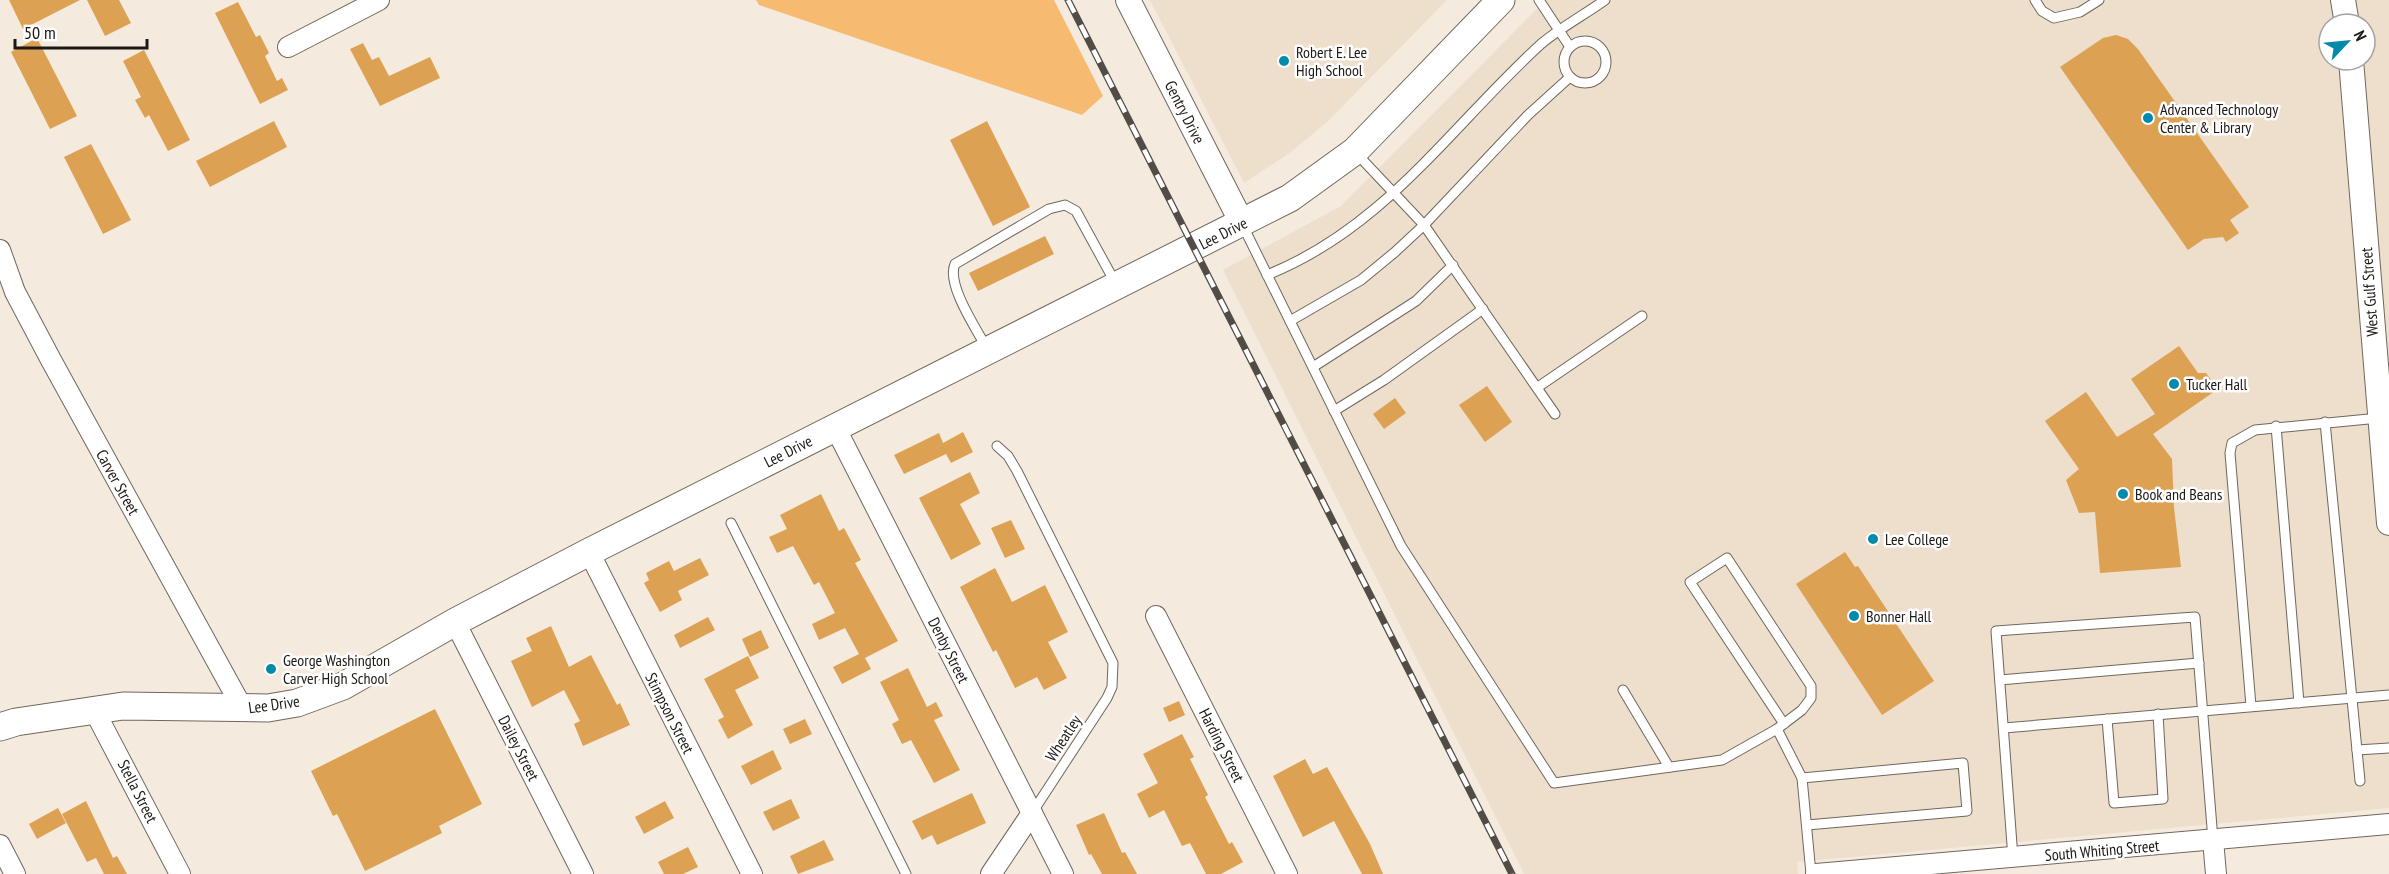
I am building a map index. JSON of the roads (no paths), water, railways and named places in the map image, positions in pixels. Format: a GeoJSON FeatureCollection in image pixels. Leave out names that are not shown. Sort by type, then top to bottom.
{"type":"FeatureCollection","features":[{"type":"Feature","properties":{"kind":"main road","name":"Lee Drive"},"geometry":{"type":"LineString","coordinates":[[0,727],[123,706],[243,710],[297,703],[343,686],[455,622],[589,552],[1290,198],[1355,151],[1501,0]]}},
{"type":"Feature","properties":{"kind":"street"},"geometry":{"type":"LineString","coordinates":[[288,47],[379,0]]}},
{"type":"Feature","properties":{"kind":"street","name":"Gentry Drive"},"geometry":{"type":"LineString","coordinates":[[1128,0],[1242,224]]}},
{"type":"Feature","properties":{"kind":"street","name":"West Gulf Street"},"geometry":{"type":"LineString","coordinates":[[2351,72],[2381,344],[2379,418],[2389,523]]}},
{"type":"Feature","properties":{"kind":"street","name":"Carver Street"},"geometry":{"type":"LineString","coordinates":[[0,250],[15,292],[243,710]]}},
{"type":"Feature","properties":{"kind":"street","name":"Denby Street"},"geometry":{"type":"LineString","coordinates":[[836,427],[1064,874]]}},
{"type":"Feature","properties":{"kind":"street","name":"Stimpson Street"},"geometry":{"type":"LineString","coordinates":[[589,552],[752,874]]}},
{"type":"Feature","properties":{"kind":"street","name":"Harding Street"},"geometry":{"type":"LineString","coordinates":[[1156,616],[1287,874]]}},
{"type":"Feature","properties":{"kind":"street","name":"Dailey Street"},"geometry":{"type":"LineString","coordinates":[[455,622],[583,874]]}},
{"type":"Feature","properties":{"kind":"street","name":"Stella Street"},"geometry":{"type":"LineString","coordinates":[[94,710],[180,874]]}},
{"type":"Feature","properties":{"kind":"street"},"geometry":{"type":"LineString","coordinates":[[991,874],[1032,813]]}},
{"type":"Feature","properties":{"kind":"street","name":"South Whiting Street"},"geometry":{"type":"LineString","coordinates":[[1816,874],[2014,866],[2213,840],[2389,824]]}},
{"type":"Feature","properties":{"kind":"street"},"geometry":{"type":"LineString","coordinates":[[2213,840],[2216,874]]}},
{"type":"Feature","properties":{"kind":"street"},"geometry":{"type":"LineString","coordinates":[[0,845],[15,874]]}},
{"type":"Feature","properties":{"kind":"lane"},"geometry":{"type":"LineString","coordinates":[[1539,0],[1570,47]]}},
{"type":"Feature","properties":{"kind":"lane"},"geometry":{"type":"LineString","coordinates":[[1267,275],[1302,261],[1326,246],[1395,194],[1543,43],[1605,0]]}},
{"type":"Feature","properties":{"kind":"lane"},"geometry":{"type":"LineString","coordinates":[[2035,0],[2042,11],[2054,18],[2080,12],[2099,0]]}},
{"type":"Feature","properties":{"kind":"lane"},"geometry":{"type":"LineString","coordinates":[[1583,41],[1590,42],[1602,50],[1606,64],[1604,71],[1595,81],[1582,83],[1570,77],[1564,65],[1564,58],[1570,47],[1583,41]]}},
{"type":"Feature","properties":{"kind":"lane"},"geometry":{"type":"LineString","coordinates":[[1290,321],[1361,280],[1424,225],[1520,124],[1570,77]]}},
{"type":"Feature","properties":{"kind":"lane"},"geometry":{"type":"LineString","coordinates":[[1355,151],[1424,225],[1555,414]]}},
{"type":"Feature","properties":{"kind":"lane"},"geometry":{"type":"LineString","coordinates":[[988,350],[954,285],[951,272],[955,264],[967,255],[1049,209],[1065,205],[1076,211],[1117,286]]}},
{"type":"Feature","properties":{"kind":"lane"},"geometry":{"type":"LineString","coordinates":[[1242,224],[1401,546],[1554,783],[1722,760],[1781,726],[1802,710],[1811,698],[1811,686],[1727,558],[1689,582],[1781,726],[1802,778],[1811,874]]}},
{"type":"Feature","properties":{"kind":"lane"},"geometry":{"type":"LineString","coordinates":[[1313,367],[1416,301],[1453,265]]}},
{"type":"Feature","properties":{"kind":"lane"},"geometry":{"type":"LineString","coordinates":[[1334,411],[1384,380],[1483,309]]}},
{"type":"Feature","properties":{"kind":"lane"},"geometry":{"type":"LineString","coordinates":[[1538,387],[1642,315]]}},
{"type":"Feature","properties":{"kind":"lane"},"geometry":{"type":"LineString","coordinates":[[2251,706],[2230,453],[2232,443],[2255,430],[2276,426],[2379,418]]}},
{"type":"Feature","properties":{"kind":"lane"},"geometry":{"type":"LineString","coordinates":[[2325,422],[2360,781]]}},
{"type":"Feature","properties":{"kind":"lane"},"geometry":{"type":"LineString","coordinates":[[2276,426],[2299,703]]}},
{"type":"Feature","properties":{"kind":"lane","name":"Wheatley"},"geometry":{"type":"LineString","coordinates":[[997,446],[1008,456],[1017,471],[1113,663],[1113,677],[1107,698],[1032,813]]}},
{"type":"Feature","properties":{"kind":"lane"},"geometry":{"type":"LineString","coordinates":[[731,523],[906,874]]}},
{"type":"Feature","properties":{"kind":"lane"},"geometry":{"type":"LineString","coordinates":[[2014,866],[1996,631],[2195,617],[2213,840]]}},
{"type":"Feature","properties":{"kind":"lane"},"geometry":{"type":"LineString","coordinates":[[2000,680],[2199,663]]}},
{"type":"Feature","properties":{"kind":"lane"},"geometry":{"type":"LineString","coordinates":[[1623,690],[1669,767]]}},
{"type":"Feature","properties":{"kind":"lane"},"geometry":{"type":"LineString","coordinates":[[2004,728],[2389,695]]}},
{"type":"Feature","properties":{"kind":"lane"},"geometry":{"type":"LineString","coordinates":[[2108,719],[2114,803],[2163,799],[2158,714]]}},
{"type":"Feature","properties":{"kind":"lane"},"geometry":{"type":"LineString","coordinates":[[2357,750],[2389,748]]}},
{"type":"Feature","properties":{"kind":"lane"},"geometry":{"type":"LineString","coordinates":[[1802,778],[1963,763],[1967,811],[1807,825]]}},
{"type":"Feature","properties":{"kind":"railway"},"geometry":{"type":"LineString","coordinates":[[1068,0],[1512,874]]}},
{"type":"Feature","properties":{"kind":"place","name":"Robert E. Lee High School"},"geometry":{"type":"Point","coordinates":[1284,61]}},
{"type":"Feature","properties":{"kind":"place","name":"Advanced Technology Center & Library"},"geometry":{"type":"Point","coordinates":[2148,118]}},
{"type":"Feature","properties":{"kind":"place","name":"Tucker Hall"},"geometry":{"type":"Point","coordinates":[2174,384]}},
{"type":"Feature","properties":{"kind":"place","name":"Book and Beans"},"geometry":{"type":"Point","coordinates":[2123,494]}},
{"type":"Feature","properties":{"kind":"place","name":"Lee College"},"geometry":{"type":"Point","coordinates":[1873,539]}},
{"type":"Feature","properties":{"kind":"place","name":"Bonner Hall"},"geometry":{"type":"Point","coordinates":[1854,616]}},
{"type":"Feature","properties":{"kind":"place","name":"George Washington Carver High School"},"geometry":{"type":"Point","coordinates":[271,669]}}]}
